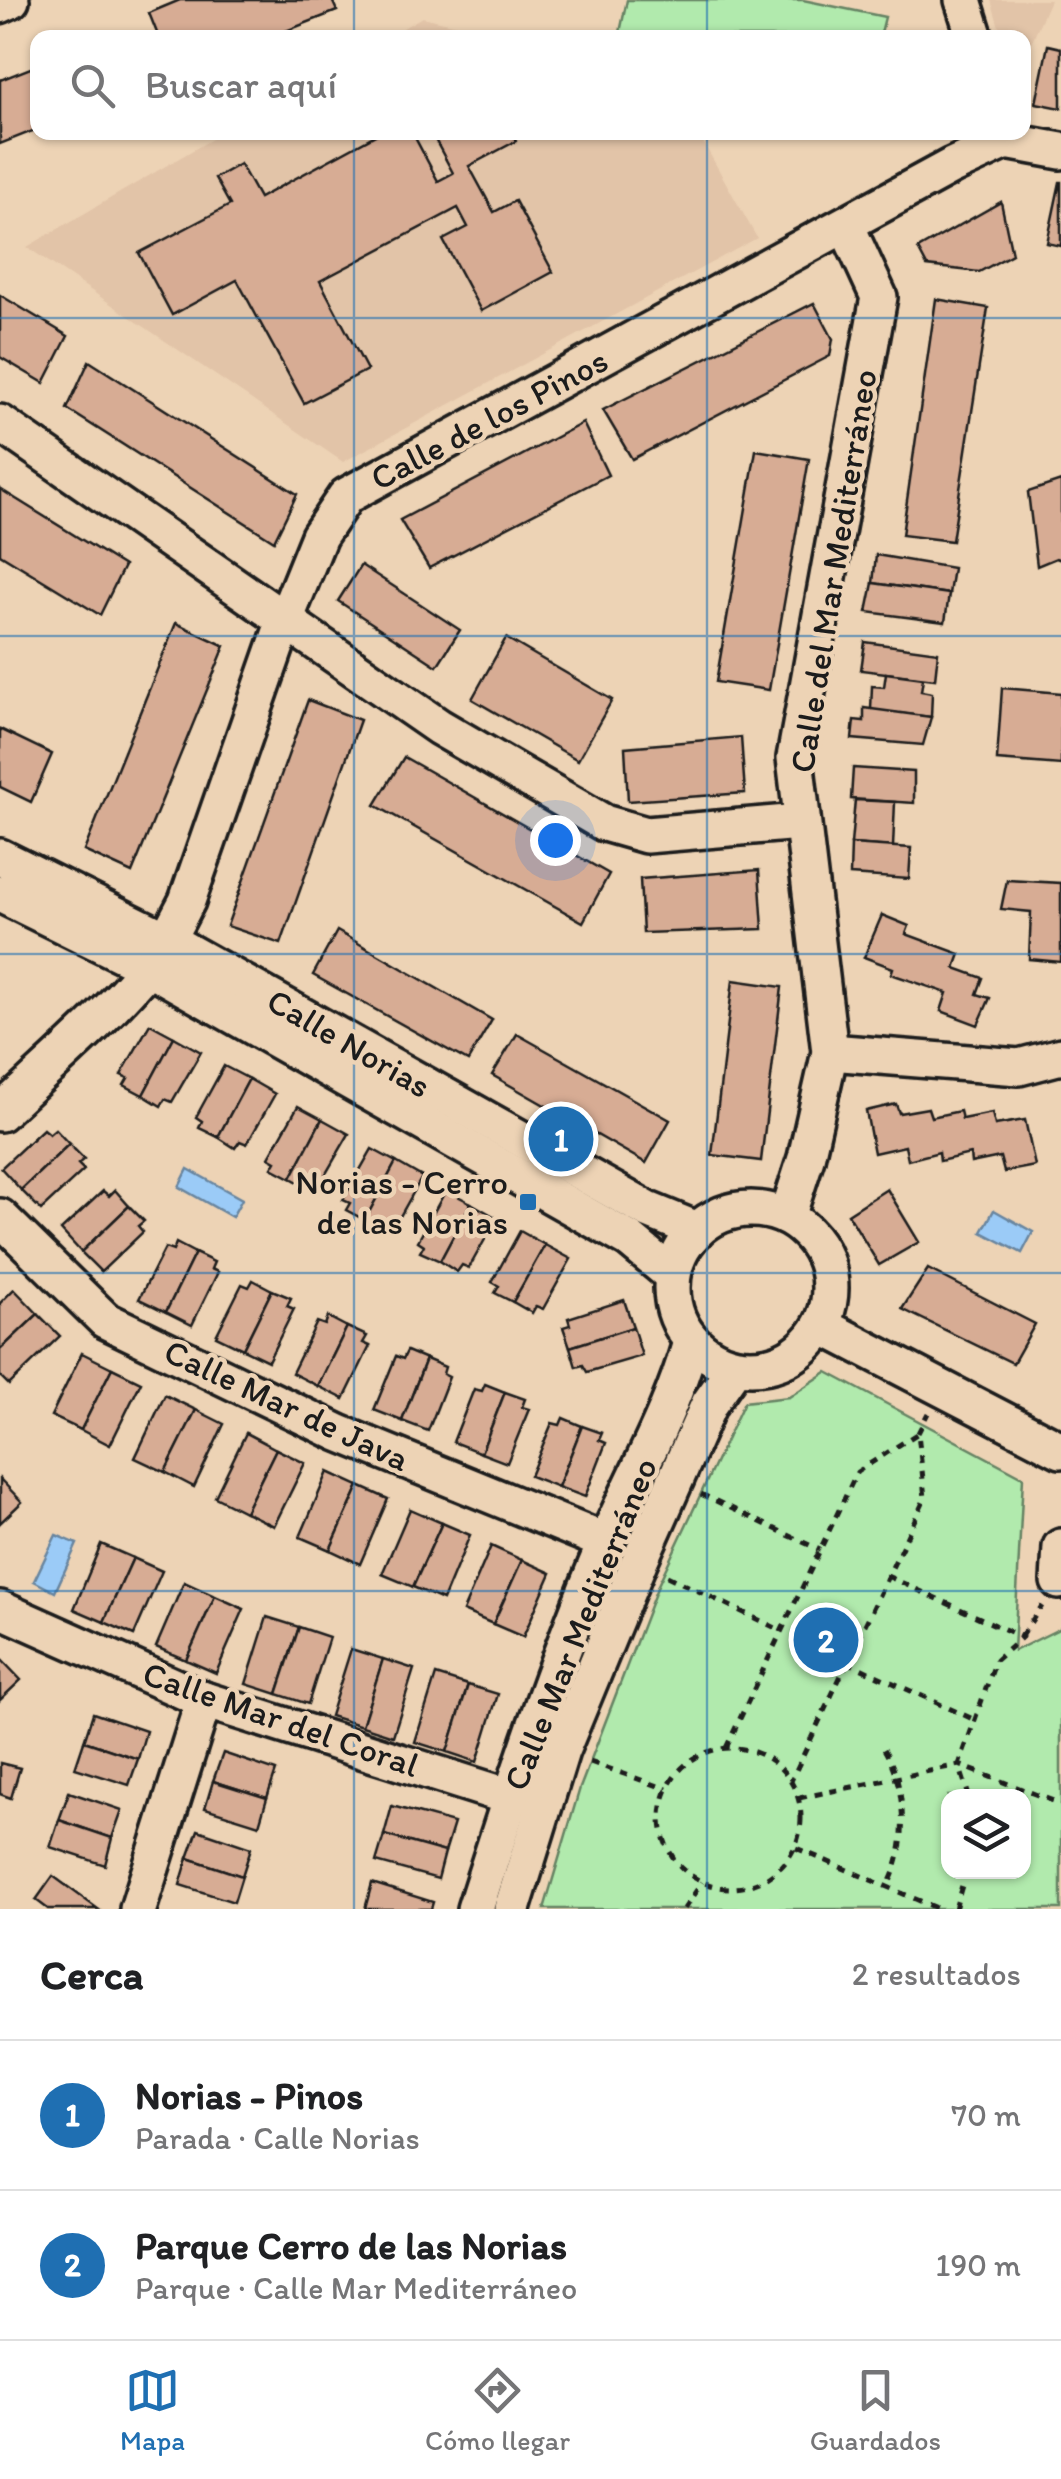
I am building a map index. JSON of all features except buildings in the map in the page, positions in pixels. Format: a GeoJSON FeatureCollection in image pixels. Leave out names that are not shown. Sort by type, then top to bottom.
{"type":"FeatureCollection","features":[{"type":"Feature","properties":{"kind":"street"},"geometry":{"type":"LineString","coordinates":[[0,5],[11,0]]}},
{"type":"Feature","properties":{"kind":"street"},"geometry":{"type":"LineString","coordinates":[[963,0],[972,30]]}},
{"type":"Feature","properties":{"kind":"street","name":"Calle de los Pinos"},"geometry":{"type":"LineString","coordinates":[[0,1113],[157,953],[187,901],[285,620],[319,536],[346,496],[998,140]]}},
{"type":"Feature","properties":{"kind":"street","name":"Calle de los Pinos"},"geometry":{"type":"LineString","coordinates":[[1019,140],[1061,152]]}},
{"type":"Feature","properties":{"kind":"street","name":"Calle del Mar Mediterráneo"},"geometry":{"type":"LineString","coordinates":[[788,1217],[830,1052],[795,758],[878,297],[846,225]]}},
{"type":"Feature","properties":{"kind":"street"},"geometry":{"type":"LineString","coordinates":[[0,423],[440,726],[604,823],[646,835],[800,822]]}},
{"type":"Feature","properties":{"kind":"street","name":"Calle Norias"},"geometry":{"type":"LineString","coordinates":[[0,857],[157,953],[648,1210],[697,1230]]}},
{"type":"Feature","properties":{"kind":"street"},"geometry":{"type":"LineString","coordinates":[[0,894],[157,953],[630,1240],[672,1275]]}},
{"type":"Feature","properties":{"kind":"street"},"geometry":{"type":"LineString","coordinates":[[830,1052],[1020,1067],[1061,1056]]}},
{"type":"Feature","properties":{"kind":"street"},"geometry":{"type":"LineString","coordinates":[[764,1210],[788,1217],[808,1232],[823,1253],[830,1276],[830,1302],[822,1326],[806,1346],[786,1361],[761,1368],[735,1367],[712,1358],[691,1342],[678,1322],[672,1299],[672,1275],[680,1250],[716,1216],[764,1210]]}},
{"type":"Feature","properties":{"kind":"street","name":"Calle Mar de Java"},"geometry":{"type":"LineString","coordinates":[[0,1217],[105,1320],[339,1433],[606,1542]]}},
{"type":"Feature","properties":{"kind":"street"},"geometry":{"type":"LineString","coordinates":[[822,1326],[1061,1450]]}},
{"type":"Feature","properties":{"kind":"street","name":"Calle Mar Mediterráneo"},"geometry":{"type":"LineString","coordinates":[[475,1909],[528,1738],[606,1542],[678,1388],[691,1342]]}},
{"type":"Feature","properties":{"kind":"street","name":"Calle Mar Mediterráneo"},"geometry":{"type":"LineString","coordinates":[[512,1909],[561,1751],[709,1404],[735,1367]]}},
{"type":"Feature","properties":{"kind":"street"},"geometry":{"type":"LineString","coordinates":[[1061,1547],[1058,1581],[1061,1580]]}},
{"type":"Feature","properties":{"kind":"street","name":"Calle Mar del Coral"},"geometry":{"type":"LineString","coordinates":[[0,1609],[204,1700],[510,1797]]}},
{"type":"Feature","properties":{"kind":"street"},"geometry":{"type":"LineString","coordinates":[[138,1909],[204,1700]]}},
{"type":"Feature","properties":{"kind":"path"},"geometry":{"type":"LineString","coordinates":[[726,1748],[857,1472],[918,1433],[924,1498],[790,1781]]}},
{"type":"Feature","properties":{"kind":"path"},"geometry":{"type":"LineString","coordinates":[[674,1482],[820,1550]]}},
{"type":"Feature","properties":{"kind":"path"},"geometry":{"type":"LineString","coordinates":[[639,1562],[782,1631]]}},
{"type":"Feature","properties":{"kind":"path"},"geometry":{"type":"LineString","coordinates":[[887,1576],[1022,1637],[996,1660],[959,1765],[967,1789]]}},
{"type":"Feature","properties":{"kind":"path"},"geometry":{"type":"LineString","coordinates":[[847,1662],[975,1720]]}},
{"type":"Feature","properties":{"kind":"path"},"geometry":{"type":"LineString","coordinates":[[726,1748],[751,1751],[774,1762],[790,1781],[799,1798],[801,1823],[796,1848],[780,1870],[756,1884],[729,1889],[702,1882],[680,1866],[664,1843],[660,1816],[667,1788],[681,1768],[702,1754],[726,1748]]}},
{"type":"Feature","properties":{"kind":"path"},"geometry":{"type":"LineString","coordinates":[[884,1749],[894,1764],[902,1819],[894,1875],[887,1886]]}},
{"type":"Feature","properties":{"kind":"path"},"geometry":{"type":"LineString","coordinates":[[576,1758],[667,1788]]}},
{"type":"Feature","properties":{"kind":"path"},"geometry":{"type":"LineString","coordinates":[[799,1798],[959,1765],[1061,1804]]}},
{"type":"Feature","properties":{"kind":"path"},"geometry":{"type":"LineString","coordinates":[[796,1848],[938,1909]]}},
{"type":"Feature","properties":{"kind":"path"},"geometry":{"type":"LineString","coordinates":[[955,1909],[964,1879]]}},
{"type":"Feature","properties":{"kind":"path"},"geometry":{"type":"LineString","coordinates":[[684,1909],[702,1882]]}},
{"type":"Feature","properties":{"kind":"shaded area"},"geometry":{"type":"Polygon","coordinates":[[[991,0],[1050,0],[1031,43],[1031,30],[1000,30],[991,0]]]}},
{"type":"Feature","properties":{"kind":"shaded area"},"geometry":{"type":"Polygon","coordinates":[[[422,17],[479,30],[400,30],[422,17]]]}},
{"type":"Feature","properties":{"kind":"shaded area"},"geometry":{"type":"Polygon","coordinates":[[[210,140],[702,140],[757,238],[343,462],[27,247],[210,140]]]}},
{"type":"Feature","properties":{"kind":"green space"},"geometry":{"type":"Polygon","coordinates":[[[627,0],[803,0],[885,17],[882,30],[621,30],[627,0]]]}},
{"type":"Feature","properties":{"kind":"green space"},"geometry":{"type":"Polygon","coordinates":[[[827,1372],[1023,1477],[1014,1651],[1061,1628],[1061,1909],[544,1909],[580,1788],[658,1585],[744,1402],[789,1397],[827,1372]]]}},
{"type":"Feature","properties":{"kind":"water"},"geometry":{"type":"Polygon","coordinates":[[[188,1169],[242,1199],[232,1217],[179,1187],[188,1169]]]}},
{"type":"Feature","properties":{"kind":"water"},"geometry":{"type":"Polygon","coordinates":[[[994,1210],[1033,1232],[1022,1253],[982,1232],[994,1210]]]}},
{"type":"Feature","properties":{"kind":"water"},"geometry":{"type":"Polygon","coordinates":[[[56,1535],[77,1544],[55,1592],[34,1581],[56,1535]]]}},
{"type":"Feature","properties":{"kind":"place","name":"Norias - Pinos"},"geometry":{"type":"Point","coordinates":[561,1139]}},
{"type":"Feature","properties":{"kind":"place","name":"Norias - Cerro de las Norias"},"geometry":{"type":"Point","coordinates":[528,1202]}},
{"type":"Feature","properties":{"kind":"place","name":"Parque Cerro de las Norias"},"geometry":{"type":"Point","coordinates":[826,1640]}}]}
